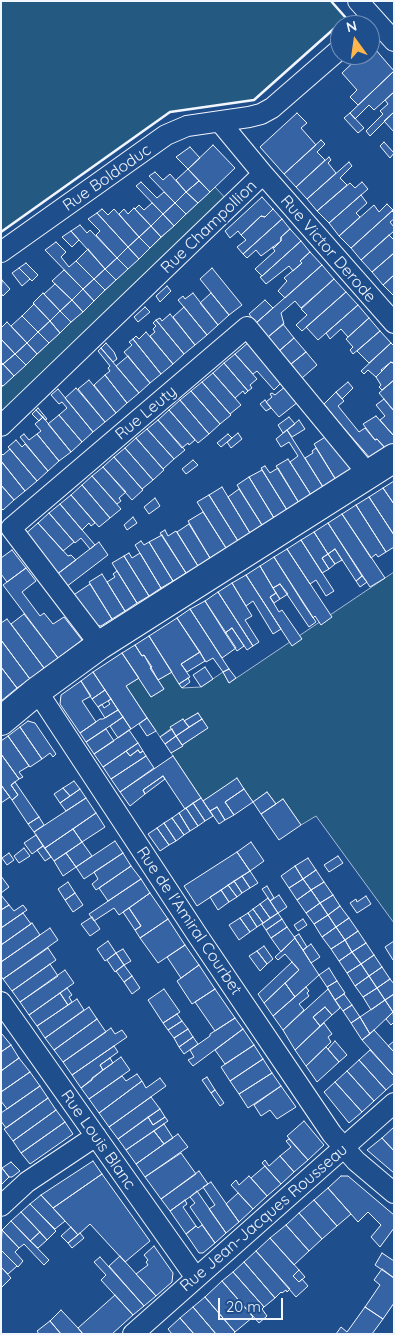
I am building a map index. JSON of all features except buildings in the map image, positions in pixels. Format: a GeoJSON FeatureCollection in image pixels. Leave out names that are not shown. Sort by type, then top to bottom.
{"type":"FeatureCollection","features":[{"type":"Feature","properties":{"kind":"street"},"geometry":{"type":"LineString","coordinates":[[358,1],[367,15]]}},
{"type":"Feature","properties":{"kind":"street"},"geometry":{"type":"LineString","coordinates":[[380,29],[394,41]]}},
{"type":"Feature","properties":{"kind":"street"},"geometry":{"type":"LineString","coordinates":[[220,122],[255,116],[272,108],[330,58]]}},
{"type":"Feature","properties":{"kind":"street","name":"Rue Champollion"},"geometry":{"type":"LineString","coordinates":[[1,426],[263,174],[220,122]]}},
{"type":"Feature","properties":{"kind":"street","name":"Rue Boldoduc"},"geometry":{"type":"LineString","coordinates":[[1,252],[166,135],[187,126],[220,122]]}},
{"type":"Feature","properties":{"kind":"street","name":"Rue Victor Derode"},"geometry":{"type":"LineString","coordinates":[[263,174],[394,323]]}},
{"type":"Feature","properties":{"kind":"street","name":"Rue Leuty"},"geometry":{"type":"LineString","coordinates":[[100,645],[11,528],[247,327],[368,474]]}},
{"type":"Feature","properties":{"kind":"street"},"geometry":{"type":"LineString","coordinates":[[1,721],[37,691],[100,645],[394,458]]}},
{"type":"Feature","properties":{"kind":"street","name":"Rue de l'Amiral Courbet"},"geometry":{"type":"LineString","coordinates":[[37,691],[332,1134],[356,1161],[394,1193]]}},
{"type":"Feature","properties":{"kind":"street","name":"Rue Louis Blanc"},"geometry":{"type":"LineString","coordinates":[[1,1002],[196,1278]]}},
{"type":"Feature","properties":{"kind":"street","name":"Rue Jean-Jacques Rousseau"},"geometry":{"type":"LineString","coordinates":[[133,1334],[394,1103]]}},
{"type":"Feature","properties":{"kind":"street"},"geometry":{"type":"LineString","coordinates":[[1,1206],[27,1182],[96,1136]]}},
{"type":"Feature","properties":{"kind":"shaded area"},"geometry":{"type":"Polygon","coordinates":[[[1,1],[331,1],[343,15],[330,15],[330,32],[254,100],[170,112],[1,232],[1,1]]]}},
{"type":"Feature","properties":{"kind":"shaded area"},"geometry":{"type":"Polygon","coordinates":[[[215,187],[228,201],[1,414],[1,388],[215,187]]]}},
{"type":"Feature","properties":{"kind":"shaded area"},"geometry":{"type":"Polygon","coordinates":[[[394,572],[394,923],[316,816],[301,825],[283,799],[276,804],[267,792],[253,802],[237,779],[203,801],[171,753],[207,728],[198,713],[184,721],[183,719],[160,737],[126,686],[139,678],[151,697],[164,689],[158,680],[172,672],[182,688],[201,687],[223,672],[229,683],[394,572]]]}},
{"type":"Feature","properties":{"kind":"wall"},"geometry":{"type":"LineString","coordinates":[[1,232],[170,112],[254,100],[346,18],[331,1]]}}]}
